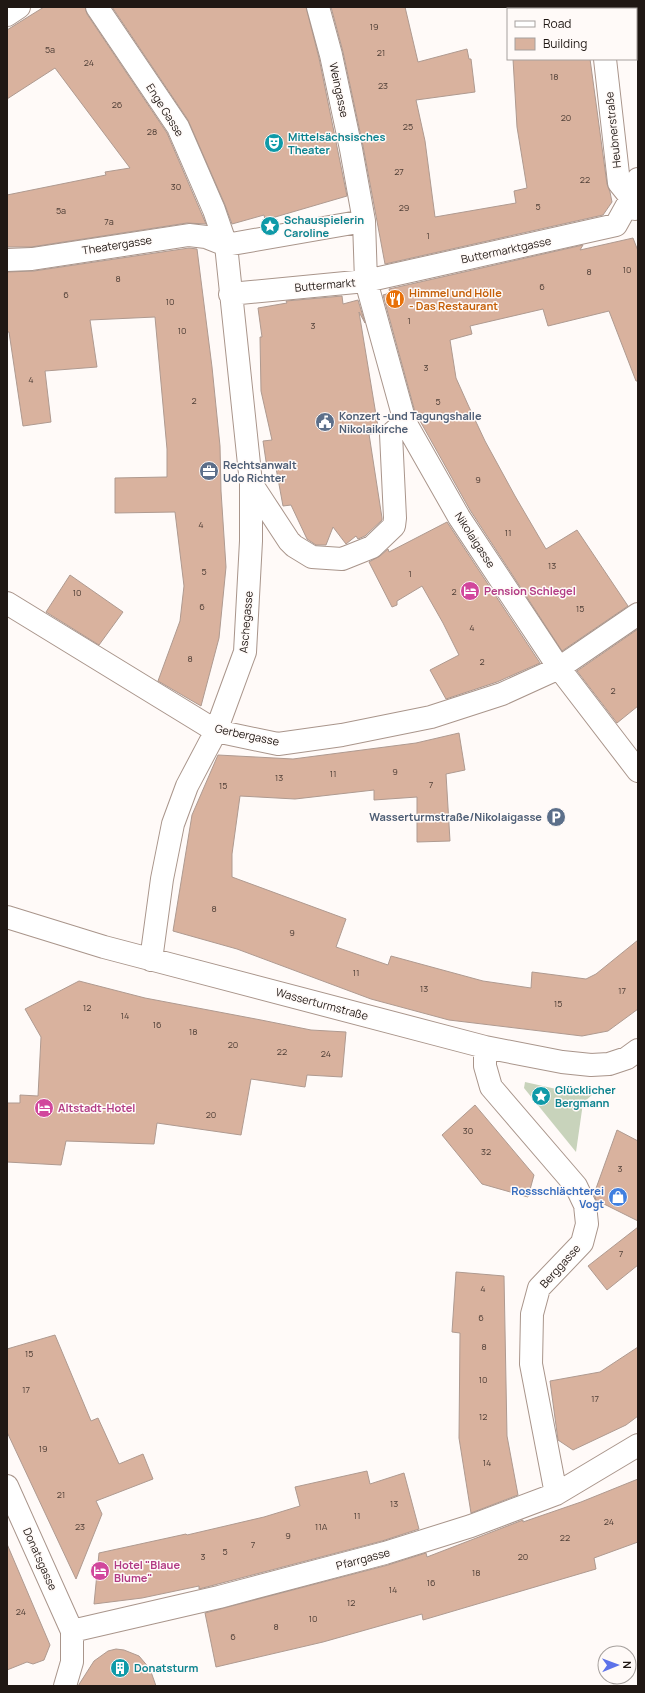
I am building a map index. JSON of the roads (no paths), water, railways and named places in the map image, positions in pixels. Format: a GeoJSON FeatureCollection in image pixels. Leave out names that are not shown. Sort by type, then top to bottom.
{"type":"FeatureCollection","features":[{"type":"Feature","properties":{"kind":"street"},"geometry":{"type":"LineString","coordinates":[[7,15],[19,7]]}},
{"type":"Feature","properties":{"kind":"street","name":"Enge Gasse"},"geometry":{"type":"LineString","coordinates":[[97,7],[178,127],[214,210],[226,245]]}},
{"type":"Feature","properties":{"kind":"street","name":"Weingasse"},"geometry":{"type":"LineString","coordinates":[[318,7],[331,55],[351,149],[364,221]]}},
{"type":"Feature","properties":{"kind":"street","name":"Heubnerstraße"},"geometry":{"type":"LineString","coordinates":[[606,60],[619,182],[636,197]]}},
{"type":"Feature","properties":{"kind":"street","name":"Buttermarktgasse"},"geometry":{"type":"LineString","coordinates":[[366,281],[616,225],[636,197]]}},
{"type":"Feature","properties":{"kind":"street"},"geometry":{"type":"LineString","coordinates":[[230,294],[226,245],[364,221]]}},
{"type":"Feature","properties":{"kind":"street","name":"Buttermarkt"},"geometry":{"type":"LineString","coordinates":[[230,294],[366,281],[364,221]]}},
{"type":"Feature","properties":{"kind":"street","name":"Theatergasse"},"geometry":{"type":"LineString","coordinates":[[7,260],[32,259],[189,234],[206,237],[226,245]]}},
{"type":"Feature","properties":{"kind":"street","name":"Nikolaigasse"},"geometry":{"type":"LineString","coordinates":[[366,281],[404,422],[459,517],[559,668],[638,771]]}},
{"type":"Feature","properties":{"kind":"street","name":"Aschegasse"},"geometry":{"type":"LineString","coordinates":[[151,960],[162,879],[173,824],[187,786],[216,731],[245,652],[251,541],[251,483],[230,294]]}},
{"type":"Feature","properties":{"kind":"street"},"geometry":{"type":"LineString","coordinates":[[251,483],[294,546],[312,557],[348,558],[372,547],[394,526],[395,518],[391,434],[404,422]]}},
{"type":"Feature","properties":{"kind":"street","name":"Gerbergasse"},"geometry":{"type":"LineString","coordinates":[[7,602],[216,731],[278,744],[342,735],[430,717],[502,694],[559,668],[638,614]]}},
{"type":"Feature","properties":{"kind":"street","name":"Wasserturmstraße"},"geometry":{"type":"LineString","coordinates":[[7,917],[151,960],[485,1047],[562,1062],[591,1065],[609,1064],[627,1058],[638,1050]]}},
{"type":"Feature","properties":{"kind":"street","name":"Berggasse"},"geometry":{"type":"LineString","coordinates":[[485,1047],[485,1066],[491,1087],[576,1186],[584,1205],[587,1224],[582,1242],[538,1288],[532,1314],[532,1364],[556,1494]]}},
{"type":"Feature","properties":{"kind":"street","name":"Pfarrgasse"},"geometry":{"type":"LineString","coordinates":[[72,1631],[219,1598],[385,1553],[471,1526],[556,1494],[638,1445]]}},
{"type":"Feature","properties":{"kind":"street","name":"Donatsgasse"},"geometry":{"type":"LineString","coordinates":[[7,1486],[72,1631]]}},
{"type":"Feature","properties":{"kind":"street"},"geometry":{"type":"LineString","coordinates":[[65,1686],[72,1662],[72,1631]]}},
{"type":"Feature","properties":{"kind":"place","name":"Mittelsächsisches Theater"},"geometry":{"type":"Point","coordinates":[274,143]}},
{"type":"Feature","properties":{"kind":"place","name":"Schauspielerin Caroline"},"geometry":{"type":"Point","coordinates":[270,226]}},
{"type":"Feature","properties":{"kind":"place","name":"Himmel und Hölle - Das Restaurant"},"geometry":{"type":"Point","coordinates":[395,299]}},
{"type":"Feature","properties":{"kind":"place","name":"Konzert -und Tagungshalle Nikolaikirche"},"geometry":{"type":"Point","coordinates":[325,422]}},
{"type":"Feature","properties":{"kind":"place","name":"Rechtsanwalt Udo Richter"},"geometry":{"type":"Point","coordinates":[209,471]}},
{"type":"Feature","properties":{"kind":"place","name":"Pension Schlegel"},"geometry":{"type":"Point","coordinates":[470,591]}},
{"type":"Feature","properties":{"kind":"place","name":"Wasserturmstraße/Nikolaigasse"},"geometry":{"type":"Point","coordinates":[556,817]}},
{"type":"Feature","properties":{"kind":"place","name":"Glücklicher Bergmann"},"geometry":{"type":"Point","coordinates":[541,1096]}},
{"type":"Feature","properties":{"kind":"place","name":"Altstadt-Hotel"},"geometry":{"type":"Point","coordinates":[44,1108]}},
{"type":"Feature","properties":{"kind":"place","name":"Rossschlächterei Vogt"},"geometry":{"type":"Point","coordinates":[618,1197]}},
{"type":"Feature","properties":{"kind":"place","name":"Hotel \"Blaue Blume\""},"geometry":{"type":"Point","coordinates":[100,1571]}},
{"type":"Feature","properties":{"kind":"place","name":"Donatsturm"},"geometry":{"type":"Point","coordinates":[120,1668]}}]}
